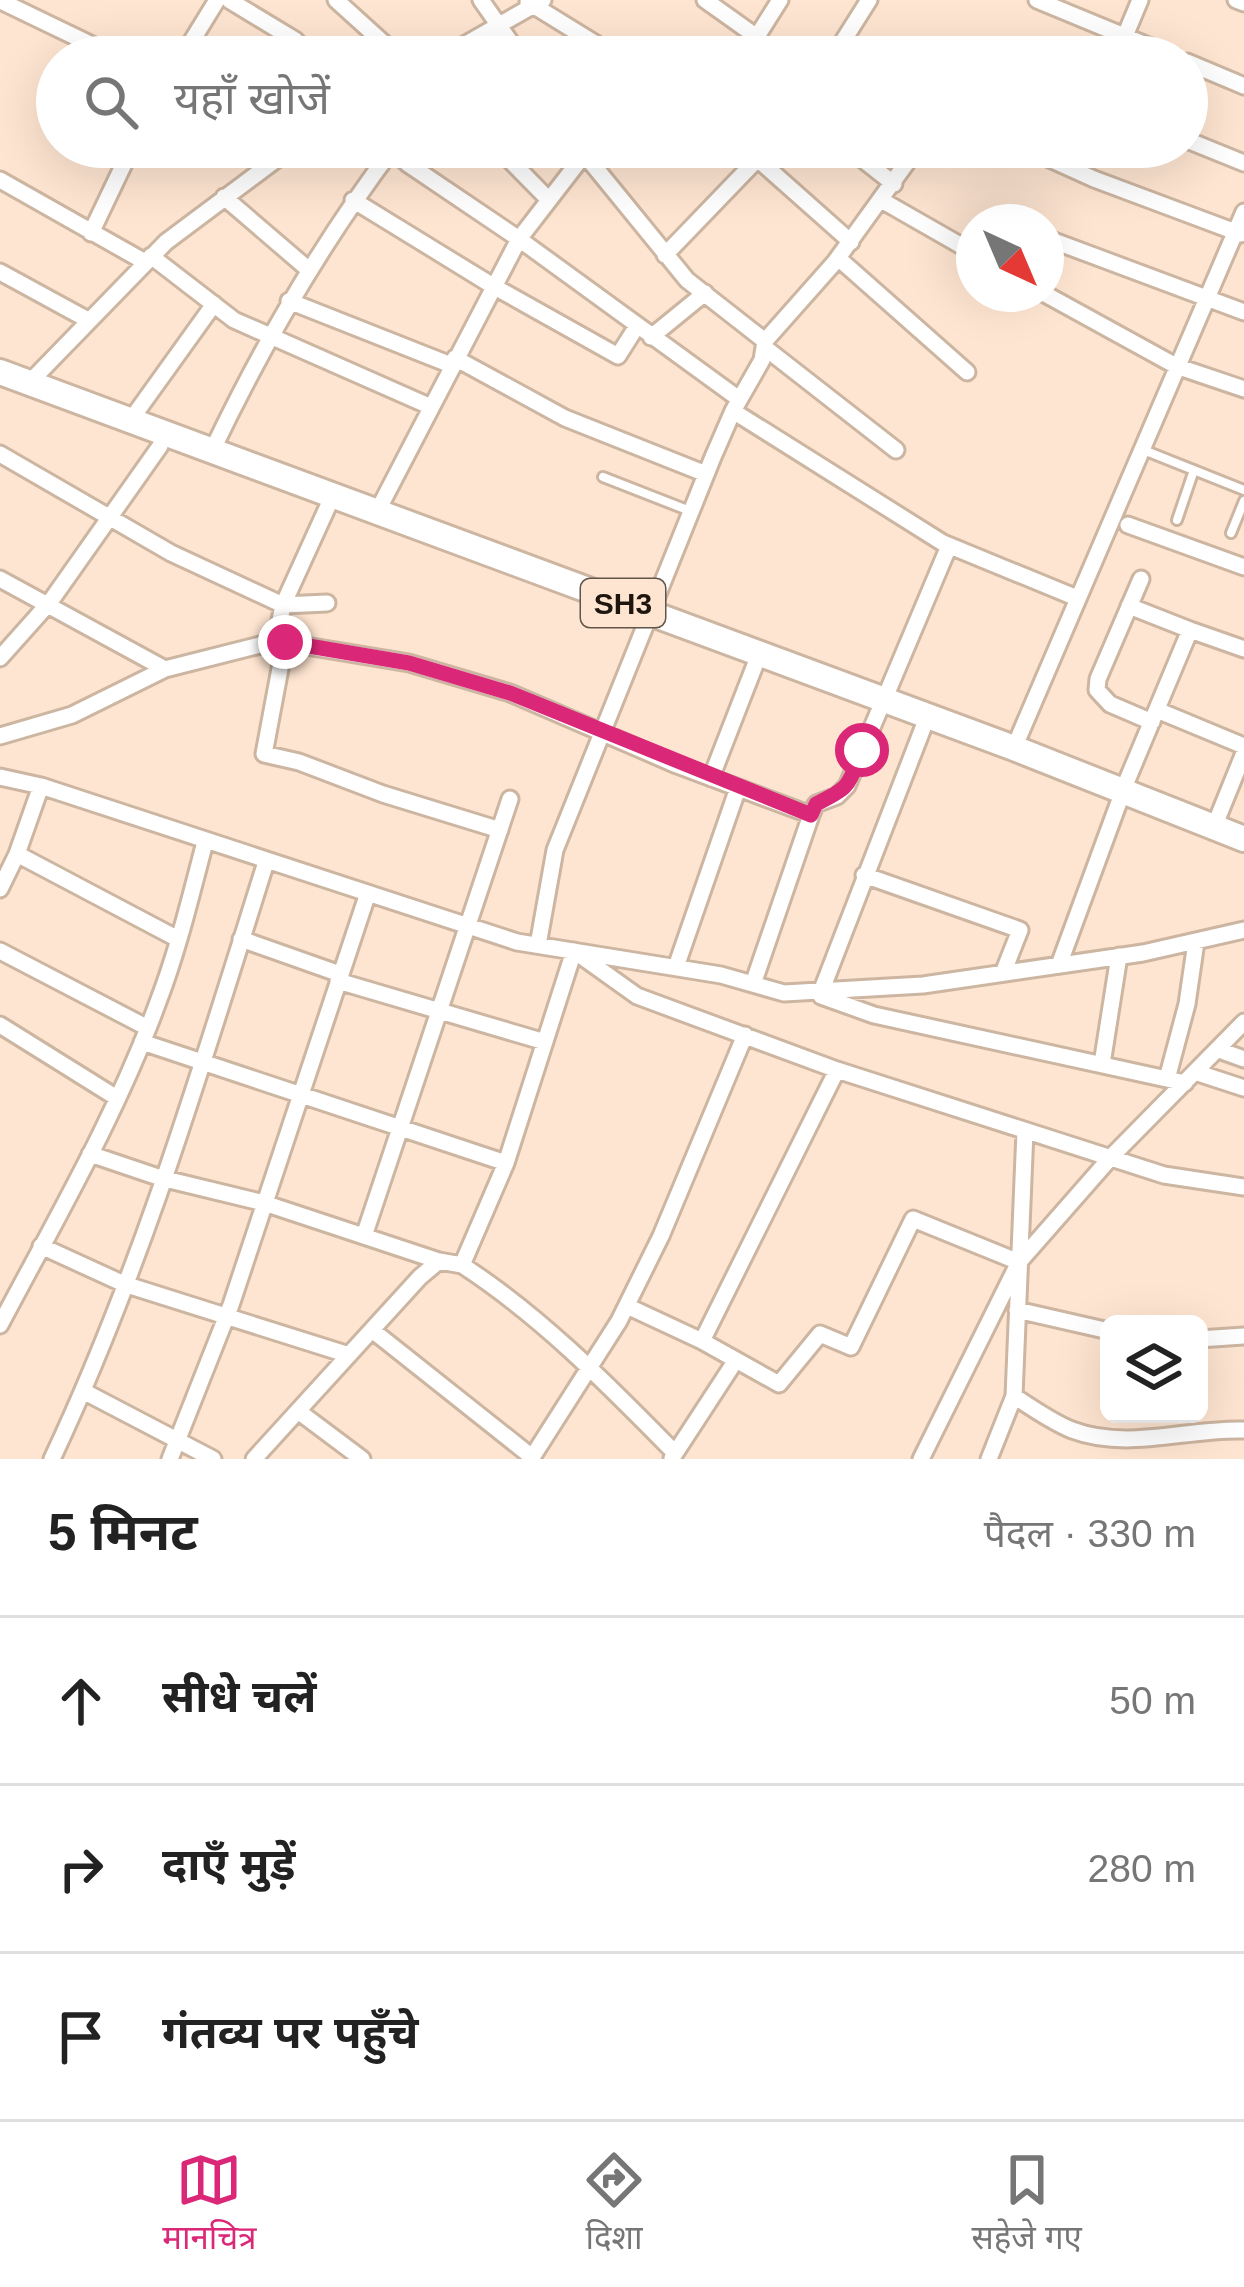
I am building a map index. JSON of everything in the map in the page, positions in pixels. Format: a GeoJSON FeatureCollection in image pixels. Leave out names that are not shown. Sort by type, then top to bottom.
{"type":"FeatureCollection","features":[{"type":"Feature","properties":{"kind":"main road","name":"SH3"},"geometry":{"type":"LineString","coordinates":[[0,372],[212,451],[330,501],[377,512],[755,665],[1014,748],[1244,851]]}},
{"type":"Feature","properties":{"kind":"main road","name":"SH3"},"geometry":{"type":"LineString","coordinates":[[0,385],[647,618],[881,705],[923,728],[1244,839]]}},
{"type":"Feature","properties":{"kind":"street"},"geometry":{"type":"LineString","coordinates":[[195,36],[218,0]]}},
{"type":"Feature","properties":{"kind":"street"},"geometry":{"type":"LineString","coordinates":[[229,0],[288,36]]}},
{"type":"Feature","properties":{"kind":"street"},"geometry":{"type":"LineString","coordinates":[[336,0],[376,36]]}},
{"type":"Feature","properties":{"kind":"street"},"geometry":{"type":"LineString","coordinates":[[481,0],[506,36]]}},
{"type":"Feature","properties":{"kind":"street"},"geometry":{"type":"LineString","coordinates":[[705,0],[756,36]]}},
{"type":"Feature","properties":{"kind":"street"},"geometry":{"type":"LineString","coordinates":[[758,36],[780,0]]}},
{"type":"Feature","properties":{"kind":"street"},"geometry":{"type":"LineString","coordinates":[[846,36],[868,0]]}},
{"type":"Feature","properties":{"kind":"street"},"geometry":{"type":"LineString","coordinates":[[1043,1],[1125,36],[1140,0]]}},
{"type":"Feature","properties":{"kind":"street"},"geometry":{"type":"LineString","coordinates":[[2,3],[72,36]]}},
{"type":"Feature","properties":{"kind":"street"},"geometry":{"type":"LineString","coordinates":[[482,36],[534,3],[585,36]]}},
{"type":"Feature","properties":{"kind":"street"},"geometry":{"type":"LineString","coordinates":[[1208,71],[1244,86]]}},
{"type":"Feature","properties":{"kind":"street"},"geometry":{"type":"LineString","coordinates":[[1208,148],[1244,163]]}},
{"type":"Feature","properties":{"kind":"street"},"geometry":{"type":"LineString","coordinates":[[91,232],[122,168]]}},
{"type":"Feature","properties":{"kind":"street"},"geometry":{"type":"LineString","coordinates":[[29,383],[148,259],[264,168]]}},
{"type":"Feature","properties":{"kind":"street"},"geometry":{"type":"LineString","coordinates":[[212,451],[289,302],[377,168]]}},
{"type":"Feature","properties":{"kind":"street"},"geometry":{"type":"LineString","coordinates":[[420,168],[736,405],[949,546],[1077,598]]}},
{"type":"Feature","properties":{"kind":"street"},"geometry":{"type":"LineString","coordinates":[[518,168],[549,200]]}},
{"type":"Feature","properties":{"kind":"street"},"geometry":{"type":"LineString","coordinates":[[377,512],[519,239],[572,168]]}},
{"type":"Feature","properties":{"kind":"street"},"geometry":{"type":"LineString","coordinates":[[599,168],[665,255],[896,450]]}},
{"type":"Feature","properties":{"kind":"street"},"geometry":{"type":"LineString","coordinates":[[665,255],[749,168]]}},
{"type":"Feature","properties":{"kind":"street"},"geometry":{"type":"LineString","coordinates":[[779,168],[851,242]]}},
{"type":"Feature","properties":{"kind":"street"},"geometry":{"type":"LineString","coordinates":[[874,168],[894,184]]}},
{"type":"Feature","properties":{"kind":"street"},"geometry":{"type":"LineString","coordinates":[[538,945],[555,850],[736,405],[762,360],[765,344],[851,242],[904,168]]}},
{"type":"Feature","properties":{"kind":"street"},"geometry":{"type":"LineString","coordinates":[[1070,168],[1240,233]]}},
{"type":"Feature","properties":{"kind":"street"},"geometry":{"type":"LineString","coordinates":[[0,181],[148,259],[234,320],[429,406]]}},
{"type":"Feature","properties":{"kind":"street"},"geometry":{"type":"LineString","coordinates":[[224,197],[309,270]]}},
{"type":"Feature","properties":{"kind":"street"},"geometry":{"type":"LineString","coordinates":[[353,200],[618,356],[644,332],[705,293]]}},
{"type":"Feature","properties":{"kind":"street"},"geometry":{"type":"LineString","coordinates":[[883,200],[956,243]]}},
{"type":"Feature","properties":{"kind":"street"},"geometry":{"type":"LineString","coordinates":[[1014,748],[1206,297],[1240,233],[1244,212]]}},
{"type":"Feature","properties":{"kind":"street"},"geometry":{"type":"LineString","coordinates":[[1064,245],[1244,312]]}},
{"type":"Feature","properties":{"kind":"street"},"geometry":{"type":"LineString","coordinates":[[838,258],[967,372]]}},
{"type":"Feature","properties":{"kind":"street"},"geometry":{"type":"LineString","coordinates":[[0,272],[88,320]]}},
{"type":"Feature","properties":{"kind":"street"},"geometry":{"type":"LineString","coordinates":[[289,302],[453,362],[565,418],[706,474]]}},
{"type":"Feature","properties":{"kind":"street"},"geometry":{"type":"LineString","coordinates":[[130,421],[214,304]]}},
{"type":"Feature","properties":{"kind":"street"},"geometry":{"type":"LineString","coordinates":[[1064,304],[1176,366],[1244,389]]}},
{"type":"Feature","properties":{"kind":"street"},"geometry":{"type":"LineString","coordinates":[[0,658],[48,604],[160,446]]}},
{"type":"Feature","properties":{"kind":"street"},"geometry":{"type":"LineString","coordinates":[[0,454],[171,554],[283,605],[327,603]]}},
{"type":"Feature","properties":{"kind":"street"},"geometry":{"type":"LineString","coordinates":[[330,501],[283,605],[264,754],[500,830]]}},
{"type":"Feature","properties":{"kind":"street"},"geometry":{"type":"LineString","coordinates":[[1129,525],[1244,567]]}},
{"type":"Feature","properties":{"kind":"street"},"geometry":{"type":"LineString","coordinates":[[753,984],[811,815],[816,804],[837,796],[847,786],[949,546]]}},
{"type":"Feature","properties":{"kind":"street"},"geometry":{"type":"LineString","coordinates":[[0,579],[165,669]]}},
{"type":"Feature","properties":{"kind":"street"},"geometry":{"type":"LineString","coordinates":[[1141,579],[1097,690],[1110,704],[1244,750],[1214,827]]}},
{"type":"Feature","properties":{"kind":"street"},"geometry":{"type":"LineString","coordinates":[[1129,606],[1244,649]]}},
{"type":"Feature","properties":{"kind":"street"},"geometry":{"type":"LineString","coordinates":[[1059,965],[1121,796],[1190,630]]}},
{"type":"Feature","properties":{"kind":"street"},"geometry":{"type":"LineString","coordinates":[[0,736],[72,715],[165,669],[280,641],[409,663],[510,693],[811,815]]}},
{"type":"Feature","properties":{"kind":"street"},"geometry":{"type":"LineString","coordinates":[[712,778],[755,665]]}},
{"type":"Feature","properties":{"kind":"street"},"geometry":{"type":"LineString","coordinates":[[817,993],[923,728]]}},
{"type":"Feature","properties":{"kind":"street"},"geometry":{"type":"LineString","coordinates":[[0,778],[41,786],[468,926],[538,945],[676,967],[784,993],[923,985],[1118,956],[1244,930]]}},
{"type":"Feature","properties":{"kind":"street"},"geometry":{"type":"LineString","coordinates":[[0,889],[41,786]]}},
{"type":"Feature","properties":{"kind":"street"},"geometry":{"type":"LineString","coordinates":[[676,967],[738,788]]}},
{"type":"Feature","properties":{"kind":"street"},"geometry":{"type":"LineString","coordinates":[[364,1237],[510,799]]}},
{"type":"Feature","properties":{"kind":"street"},"geometry":{"type":"LineString","coordinates":[[0,1325],[90,1154],[145,1035],[205,842]]}},
{"type":"Feature","properties":{"kind":"street"},"geometry":{"type":"LineString","coordinates":[[17,854],[178,939]]}},
{"type":"Feature","properties":{"kind":"street"},"geometry":{"type":"LineString","coordinates":[[52,1459],[124,1284],[266,862]]}},
{"type":"Feature","properties":{"kind":"street"},"geometry":{"type":"LineString","coordinates":[[864,875],[1020,930],[1003,974]]}},
{"type":"Feature","properties":{"kind":"street"},"geometry":{"type":"LineString","coordinates":[[170,1459],[225,1318],[368,893]]}},
{"type":"Feature","properties":{"kind":"street"},"geometry":{"type":"LineString","coordinates":[[242,939],[439,1012],[545,1042]]}},
{"type":"Feature","properties":{"kind":"street"},"geometry":{"type":"LineString","coordinates":[[1167,1079],[1187,1004],[1196,941]]}},
{"type":"Feature","properties":{"kind":"street"},"geometry":{"type":"LineString","coordinates":[[0,951],[145,1035],[202,1060],[506,1163]]}},
{"type":"Feature","properties":{"kind":"street"},"geometry":{"type":"LineString","coordinates":[[574,951],[637,996],[837,1070],[1164,1175],[1244,1187]]}},
{"type":"Feature","properties":{"kind":"street"},"geometry":{"type":"LineString","coordinates":[[462,1265],[506,1163],[574,951]]}},
{"type":"Feature","properties":{"kind":"street"},"geometry":{"type":"LineString","coordinates":[[1102,1064],[1118,956]]}},
{"type":"Feature","properties":{"kind":"street"},"geometry":{"type":"LineString","coordinates":[[817,993],[874,1015],[1167,1079],[1190,1078],[1244,1088]]}},
{"type":"Feature","properties":{"kind":"street"},"geometry":{"type":"LineString","coordinates":[[921,1459],[1019,1262],[1112,1156],[1244,1022]]}},
{"type":"Feature","properties":{"kind":"street"},"geometry":{"type":"LineString","coordinates":[[0,1025],[117,1098]]}},
{"type":"Feature","properties":{"kind":"street"},"geometry":{"type":"LineString","coordinates":[[372,1330],[531,1458],[592,1368],[626,1306],[661,1236],[745,1035]]}},
{"type":"Feature","properties":{"kind":"street"},"geometry":{"type":"LineString","coordinates":[[1219,1050],[1244,1059]]}},
{"type":"Feature","properties":{"kind":"street"},"geometry":{"type":"LineString","coordinates":[[702,1341],[837,1070]]}},
{"type":"Feature","properties":{"kind":"street"},"geometry":{"type":"LineString","coordinates":[[989,1459],[1014,1396],[1025,1131]]}},
{"type":"Feature","properties":{"kind":"street"},"geometry":{"type":"LineString","coordinates":[[90,1154],[462,1265],[504,1292],[592,1368],[673,1456],[736,1360]]}},
{"type":"Feature","properties":{"kind":"street"},"geometry":{"type":"LineString","coordinates":[[626,1306],[779,1384],[820,1334],[851,1347],[913,1219],[1019,1262]]}},
{"type":"Feature","properties":{"kind":"street"},"geometry":{"type":"LineString","coordinates":[[41,1246],[124,1284],[349,1355]]}},
{"type":"Feature","properties":{"kind":"street"},"geometry":{"type":"LineString","coordinates":[[254,1459],[439,1261]]}},
{"type":"Feature","properties":{"kind":"street"},"geometry":{"type":"LineString","coordinates":[[1017,1310],[1100,1329]]}},
{"type":"Feature","properties":{"kind":"street"},"geometry":{"type":"LineString","coordinates":[[1208,1338],[1244,1336]]}},
{"type":"Feature","properties":{"kind":"street"},"geometry":{"type":"LineString","coordinates":[[83,1391],[213,1459]]}},
{"type":"Feature","properties":{"kind":"street"},"geometry":{"type":"LineString","coordinates":[[1014,1396],[1072,1430],[1098,1436],[1138,1439],[1244,1430]]}},
{"type":"Feature","properties":{"kind":"street"},"geometry":{"type":"LineString","coordinates":[[298,1411],[362,1459]]}},
{"type":"Feature","properties":{"kind":"lane"},"geometry":{"type":"LineString","coordinates":[[1140,449],[1244,490]]}},
{"type":"Feature","properties":{"kind":"lane"},"geometry":{"type":"LineString","coordinates":[[1177,520],[1194,470]]}},
{"type":"Feature","properties":{"kind":"lane"},"geometry":{"type":"LineString","coordinates":[[603,477],[691,512]]}},
{"type":"Feature","properties":{"kind":"lane"},"geometry":{"type":"LineString","coordinates":[[1231,532],[1244,501]]}},
{"type":"Feature","properties":{"kind":"route"},"geometry":{"type":"LineString","coordinates":[[285,642],[409,663],[510,693],[811,815],[816,804],[837,796],[847,786],[862,750]]}}]}
